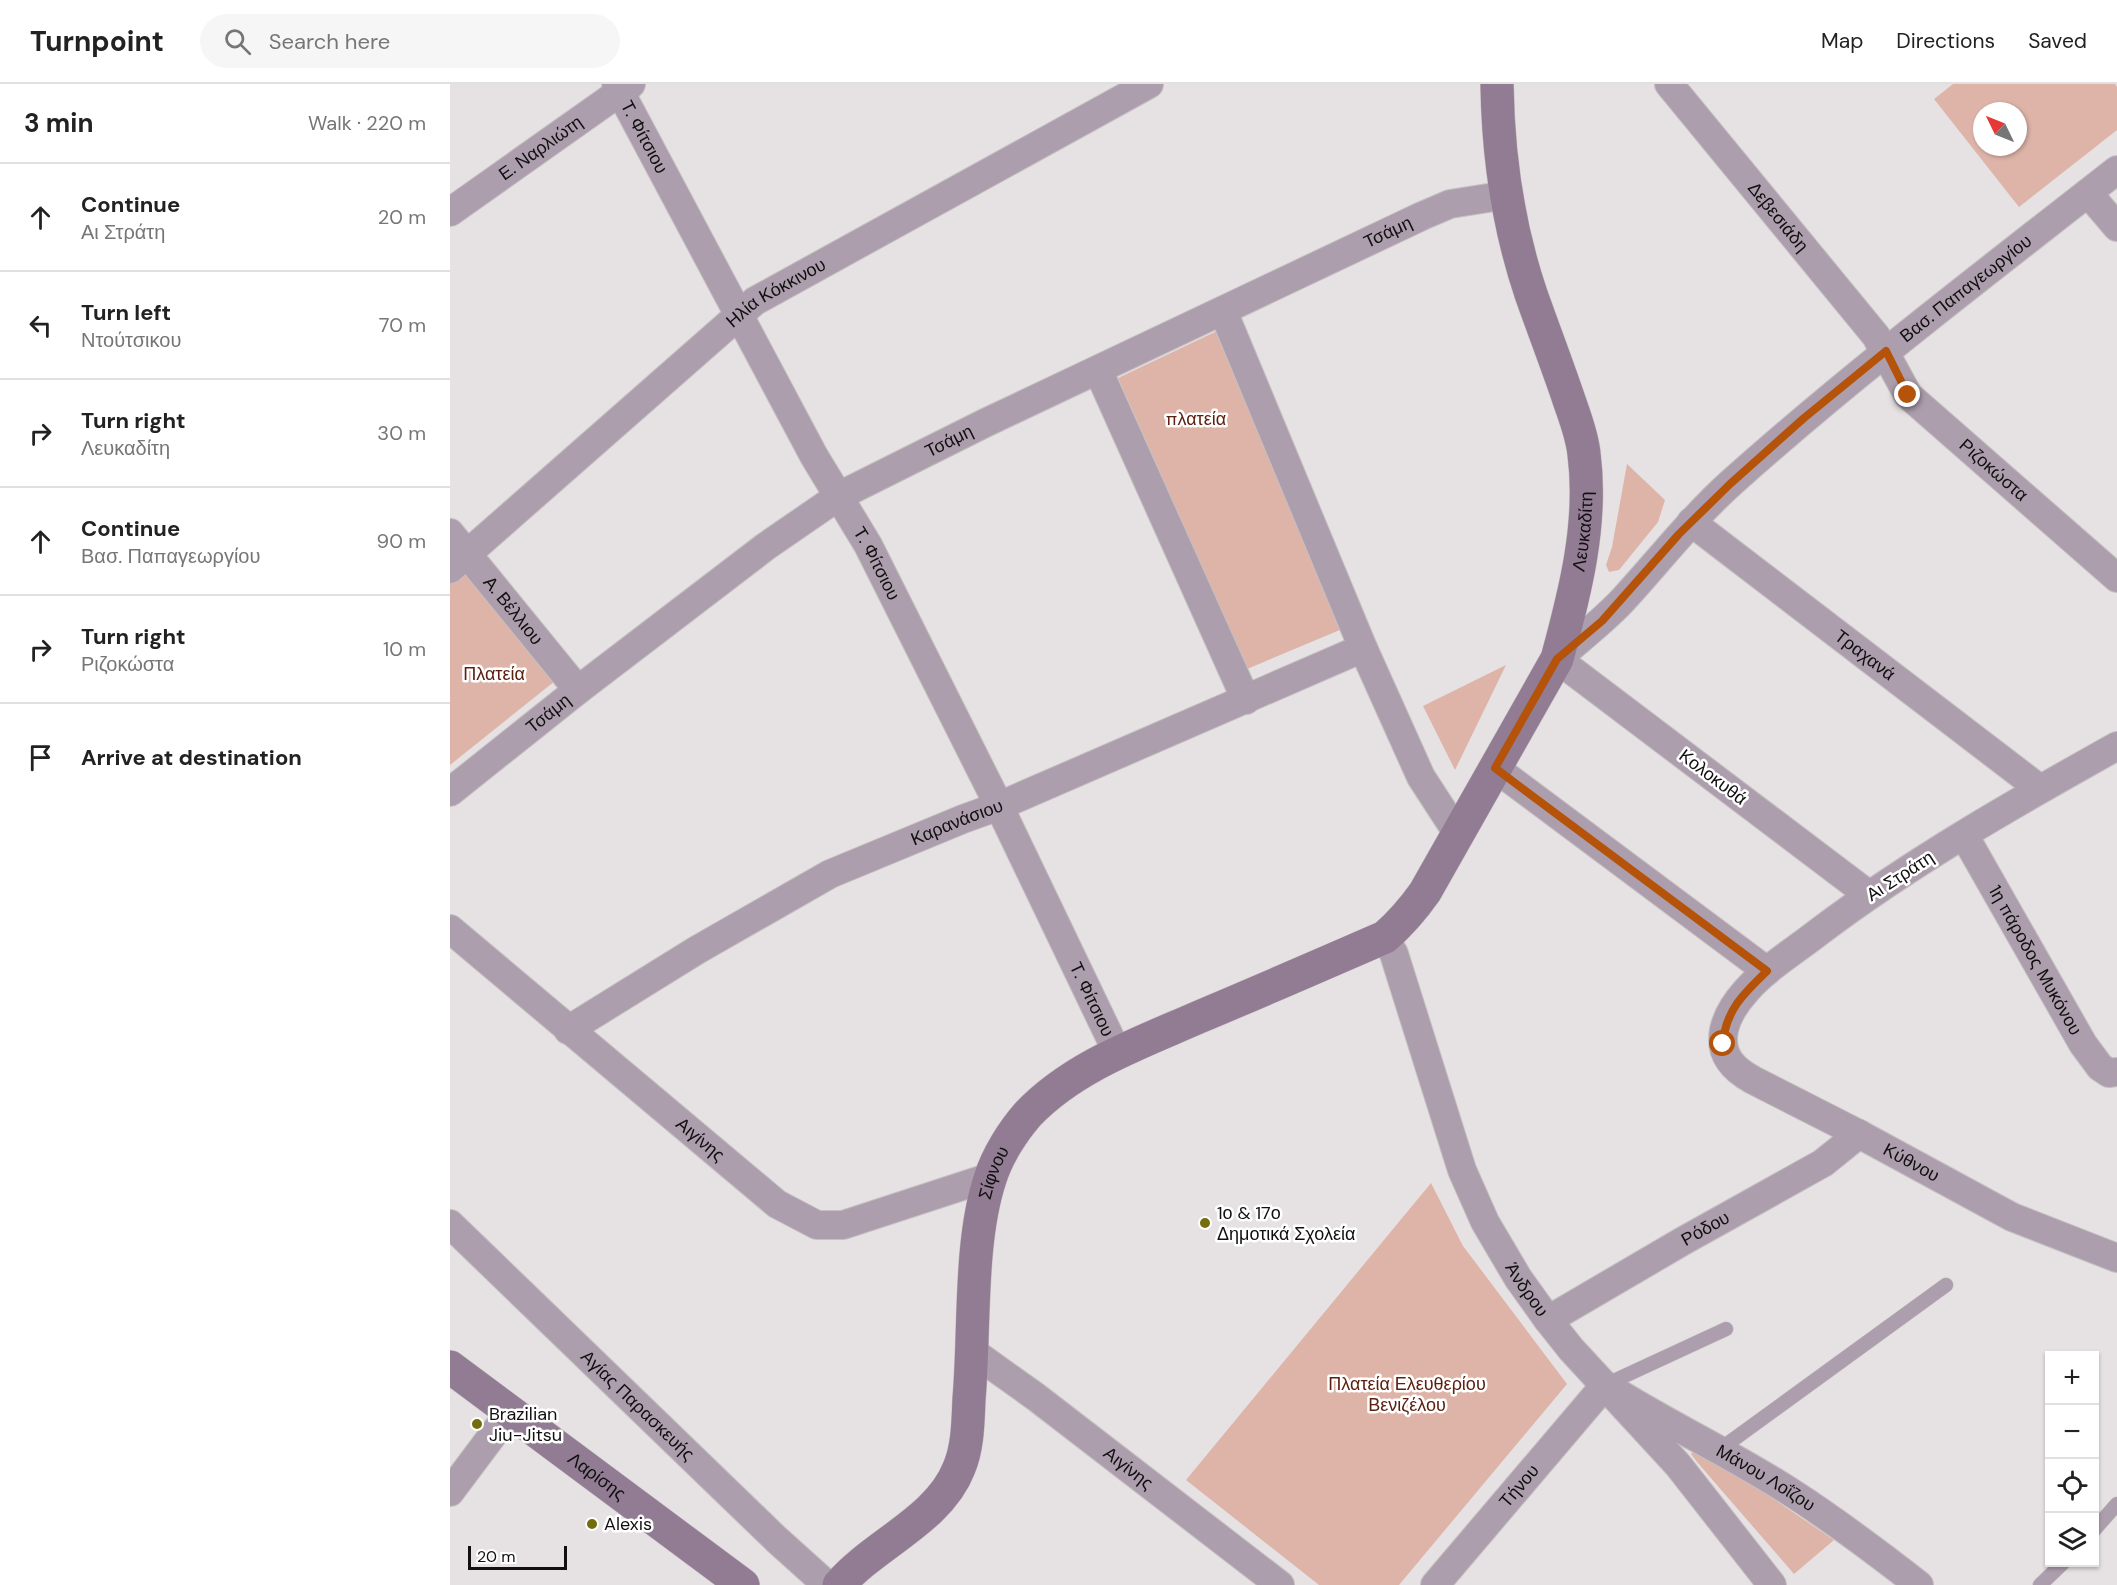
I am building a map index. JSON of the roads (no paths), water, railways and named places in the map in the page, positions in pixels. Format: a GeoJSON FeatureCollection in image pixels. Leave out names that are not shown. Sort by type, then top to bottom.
{"type":"FeatureCollection","features":[{"type":"Feature","properties":{"kind":"street","name":"Ηλία Κόκκινου"},"geometry":{"type":"LineString","coordinates":[[459,562],[756,301],[1106,94],[1149,84]]}},
{"type":"Feature","properties":{"kind":"street","name":"Λευκαδίτη"},"geometry":{"type":"LineString","coordinates":[[1385,937],[1404,920],[1425,892],[1557,659],[1581,560],[1587,480],[1584,450],[1565,387],[1522,266],[1510,220],[1500,153],[1497,84]]}},
{"type":"Feature","properties":{"kind":"street","name":"Δεβεσιάδη"},"geometry":{"type":"LineString","coordinates":[[1669,84],[1886,351]]}},
{"type":"Feature","properties":{"kind":"street","name":"Ε. Ναρλιώτη"},"geometry":{"type":"LineString","coordinates":[[450,212],[622,86]]}},
{"type":"Feature","properties":{"kind":"street","name":"Τ. Φίτσιου"},"geometry":{"type":"LineString","coordinates":[[622,86],[814,456],[868,545],[999,806],[1118,1054]]}},
{"type":"Feature","properties":{"kind":"street","name":"Βασ. Παπαγεωργίου"},"geometry":{"type":"LineString","coordinates":[[1557,659],[1609,614],[1691,522],[1804,418],[2117,170]]}},
{"type":"Feature","properties":{"kind":"street"},"geometry":{"type":"LineString","coordinates":[[2088,193],[2117,227]]}},
{"type":"Feature","properties":{"kind":"street","name":"Τσάμη"},"geometry":{"type":"LineString","coordinates":[[450,792],[578,690],[765,547],[839,496],[985,423],[1450,204],[1507,195]]}},
{"type":"Feature","properties":{"kind":"street"},"geometry":{"type":"LineString","coordinates":[[1224,311],[1363,648],[1421,777],[1458,834]]}},
{"type":"Feature","properties":{"kind":"street","name":"Ριζοκώστα"},"geometry":{"type":"LineString","coordinates":[[1886,351],[1901,384],[1915,403],[2117,578]]}},
{"type":"Feature","properties":{"kind":"street"},"geometry":{"type":"LineString","coordinates":[[1098,370],[1246,700]]}},
{"type":"Feature","properties":{"kind":"street","name":"Τραχανά"},"geometry":{"type":"LineString","coordinates":[[1691,522],[2040,789]]}},
{"type":"Feature","properties":{"kind":"street","name":"Α. Βέλλιου"},"geometry":{"type":"LineString","coordinates":[[450,533],[459,562],[578,690]]}},
{"type":"Feature","properties":{"kind":"street","name":"Καρανάσιου"},"geometry":{"type":"LineString","coordinates":[[568,1030],[698,950],[830,874],[999,806],[1363,648]]}},
{"type":"Feature","properties":{"kind":"street","name":"Κολοκυθά"},"geometry":{"type":"LineString","coordinates":[[1557,659],[1869,895]]}},
{"type":"Feature","properties":{"kind":"street","name":"Αι Στράτη"},"geometry":{"type":"LineString","coordinates":[[1723,1044],[1724,1028],[1734,1007],[1747,990],[1767,971],[1869,895],[2040,789],[2117,746]]}},
{"type":"Feature","properties":{"kind":"street"},"geometry":{"type":"LineString","coordinates":[[1495,768],[1767,971]]}},
{"type":"Feature","properties":{"kind":"street","name":"1η πάροδος Μυκόνου"},"geometry":{"type":"LineString","coordinates":[[1964,835],[2083,1044],[2100,1067],[2109,1073],[2117,1072]]}},
{"type":"Feature","properties":{"kind":"street","name":"Αιγίνης"},"geometry":{"type":"LineString","coordinates":[[450,929],[777,1204],[817,1226],[843,1225],[990,1178]]}},
{"type":"Feature","properties":{"kind":"street","name":"Σίφνου"},"geometry":{"type":"LineString","coordinates":[[839,1585],[872,1555],[929,1511],[945,1494],[960,1467],[965,1447],[973,1352],[979,1235],[990,1178],[1016,1130],[1028,1115],[1042,1101],[1094,1064],[1385,937]]}},
{"type":"Feature","properties":{"kind":"street","name":"Άνδρου"},"geometry":{"type":"LineString","coordinates":[[1385,937],[1401,977],[1462,1170],[1485,1222],[1518,1278],[1548,1320],[1678,1465],[1772,1585]]}},
{"type":"Feature","properties":{"kind":"street","name":"Κύθνου"},"geometry":{"type":"LineString","coordinates":[[1723,1044],[1728,1059],[1736,1070],[2012,1217],[2117,1258]]}},
{"type":"Feature","properties":{"kind":"street","name":"Ρόδου"},"geometry":{"type":"LineString","coordinates":[[1548,1320],[1823,1163],[1859,1134]]}},
{"type":"Feature","properties":{"kind":"street","name":"Αγίας Παρασκευής"},"geometry":{"type":"LineString","coordinates":[[450,1224],[776,1539],[827,1585]]}},
{"type":"Feature","properties":{"kind":"street","name":"Αιγίνης"},"geometry":{"type":"LineString","coordinates":[[973,1352],[1036,1397],[1280,1585]]}},
{"type":"Feature","properties":{"kind":"street","name":"Λαρίσης"},"geometry":{"type":"LineString","coordinates":[[450,1367],[743,1585]]}},
{"type":"Feature","properties":{"kind":"street","name":"Μάνου Λοΐζου"},"geometry":{"type":"LineString","coordinates":[[1605,1385],[1653,1415],[1780,1485],[1840,1524],[1919,1585]]}},
{"type":"Feature","properties":{"kind":"street","name":"Τήνου"},"geometry":{"type":"LineString","coordinates":[[1435,1585],[1605,1385]]}},
{"type":"Feature","properties":{"kind":"street"},"geometry":{"type":"LineString","coordinates":[[450,1492],[510,1412]]}},
{"type":"Feature","properties":{"kind":"lane"},"geometry":{"type":"LineString","coordinates":[[1719,1450],[1946,1284]]}},
{"type":"Feature","properties":{"kind":"lane"},"geometry":{"type":"LineString","coordinates":[[1605,1385],[1726,1329]]}},
{"type":"Feature","properties":{"kind":"lane"},"geometry":{"type":"LineString","coordinates":[[2099,1524],[2117,1504]]}},
{"type":"Feature","properties":{"kind":"lane"},"geometry":{"type":"LineString","coordinates":[[2040,1585],[2060,1567]]}},
{"type":"Feature","properties":{"kind":"place","name":"1ο & 17ο Δημοτικά Σχολεία"},"geometry":{"type":"Point","coordinates":[1205,1223]}},
{"type":"Feature","properties":{"kind":"place","name":"Brazilian Jiu-Jitsu"},"geometry":{"type":"Point","coordinates":[477,1424]}},
{"type":"Feature","properties":{"kind":"place","name":"Alexis"},"geometry":{"type":"Point","coordinates":[592,1524]}},
{"type":"Feature","properties":{"kind":"park label","name":"πλατεία"},"geometry":{"type":"Point","coordinates":[1196,419]}},
{"type":"Feature","properties":{"kind":"park label","name":"Πλατεία"},"geometry":{"type":"Point","coordinates":[494,674]}},
{"type":"Feature","properties":{"kind":"park label","name":"Πλατεία Ελευθερίου Βενιζέλου"},"geometry":{"type":"Point","coordinates":[1407,1394]}}]}
